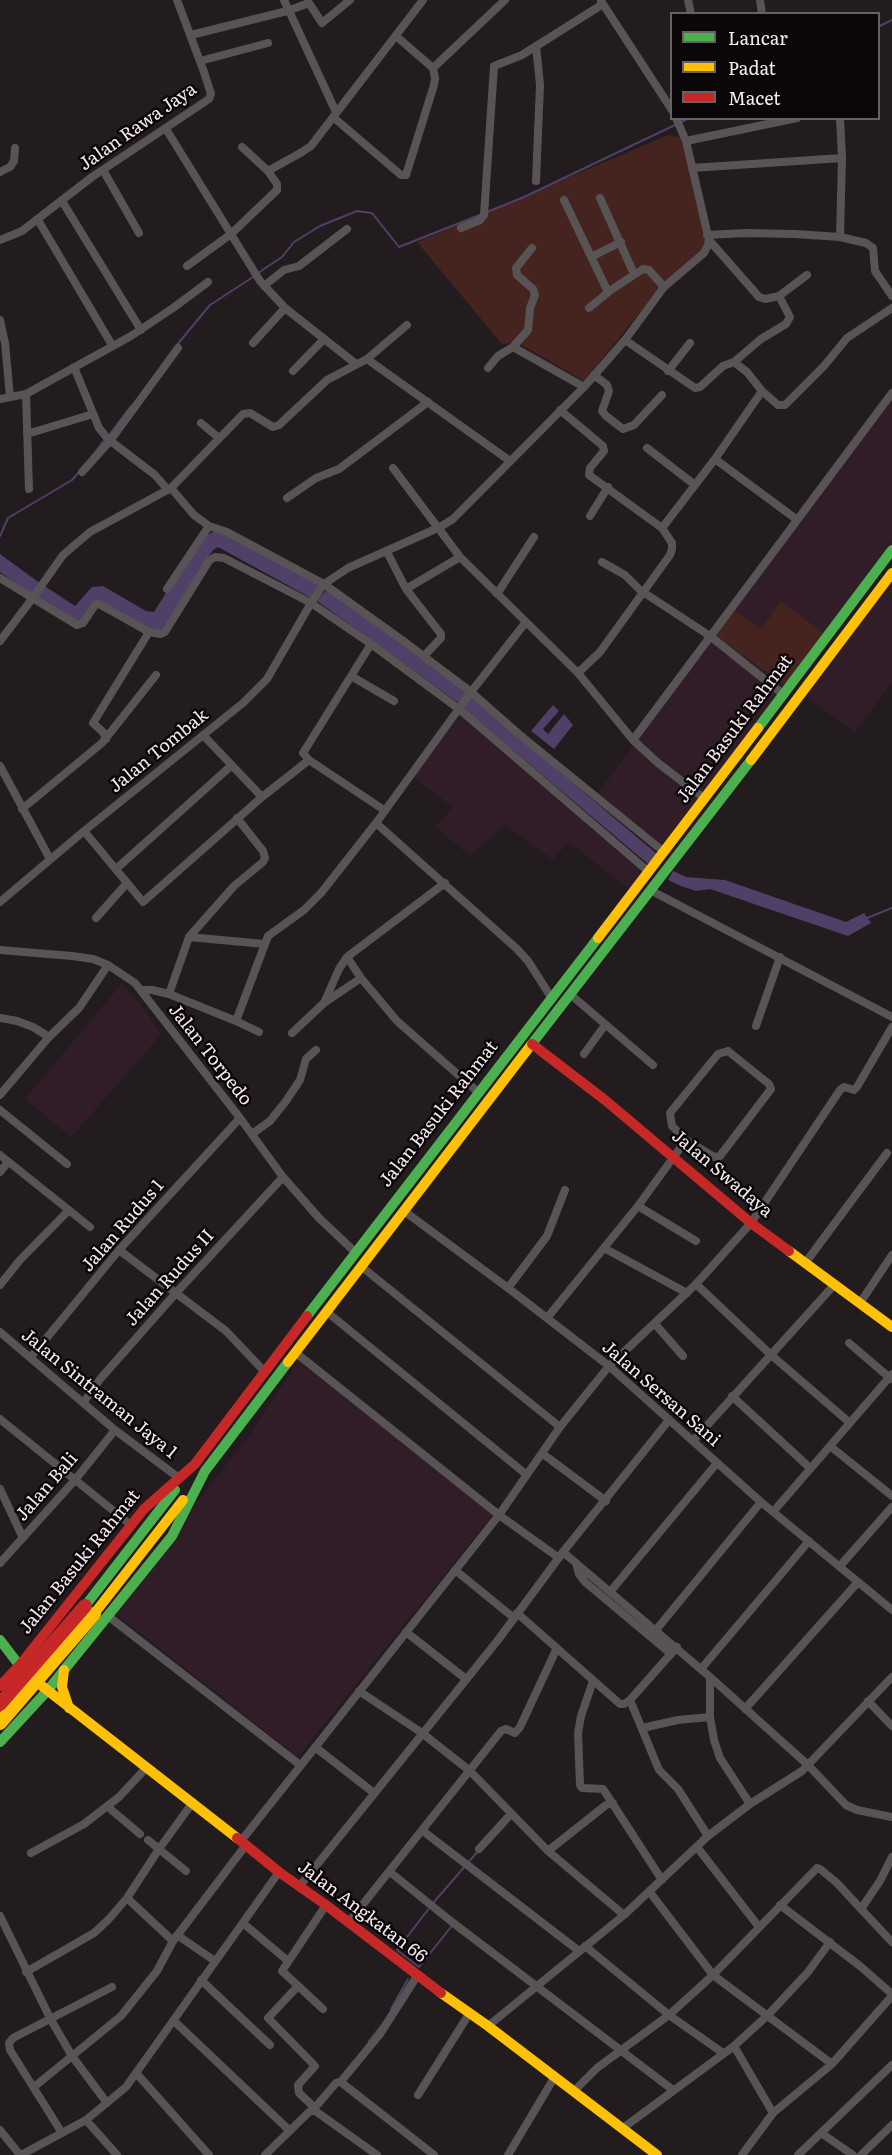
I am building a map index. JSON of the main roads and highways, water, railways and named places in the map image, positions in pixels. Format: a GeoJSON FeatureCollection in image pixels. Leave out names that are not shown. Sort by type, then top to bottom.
{"type":"FeatureCollection","features":[{"type":"Feature","properties":{"kind":"main road","name":"Jalan Basuki Rahmat"},"geometry":{"type":"LineString","coordinates":[[0,1686],[19,1666],[144,1509],[180,1478],[200,1468],[296,1353],[571,995],[705,799],[892,550]]}},
{"type":"Feature","properties":{"kind":"main road","name":"Jalan Basuki Rahmat"},"geometry":{"type":"LineString","coordinates":[[666,856],[892,573]]}},
{"type":"Feature","properties":{"kind":"main road","name":"Jalan Basuki Rahmat"},"geometry":{"type":"LineString","coordinates":[[6,1726],[49,1691],[67,1666],[96,1612],[172,1536],[200,1468],[264,1371],[551,997],[652,878]]}},
{"type":"Feature","properties":{"kind":"main road","name":"Jalan Swadaya"},"geometry":{"type":"LineString","coordinates":[[532,1044],[605,1100],[751,1223],[892,1327]]}},
{"type":"Feature","properties":{"kind":"main road"},"geometry":{"type":"LineString","coordinates":[[0,1742],[6,1726],[96,1612],[200,1468]]}},
{"type":"Feature","properties":{"kind":"main road"},"geometry":{"type":"LineString","coordinates":[[0,1704],[96,1612]]}},
{"type":"Feature","properties":{"kind":"main road"},"geometry":{"type":"LineString","coordinates":[[45,1634],[43,1661],[56,1668],[67,1666],[62,1687],[69,1708]]}},
{"type":"Feature","properties":{"kind":"main road","name":"Jalan Angkatan 66"},"geometry":{"type":"LineString","coordinates":[[3,1645],[19,1666],[69,1708],[193,1802],[279,1872],[326,1905],[414,1974],[488,2026],[657,2155]]}},
{"type":"Feature","properties":{"kind":"main road"},"geometry":{"type":"LineString","coordinates":[[0,1695],[16,1695],[21,1703],[19,1716],[6,1726]]}},
{"type":"Feature","properties":{"kind":"main road"},"geometry":{"type":"LineString","coordinates":[[33,1706],[54,1703],[69,1708]]}},
{"type":"Feature","properties":{"kind":"waterway"},"geometry":{"type":"LineString","coordinates":[[880,26],[892,20]]}},
{"type":"Feature","properties":{"kind":"waterway"},"geometry":{"type":"LineString","coordinates":[[681,122],[685,120]]}},
{"type":"Feature","properties":{"kind":"waterway"},"geometry":{"type":"LineString","coordinates":[[487,212],[524,197],[675,125]]}},
{"type":"Feature","properties":{"kind":"waterway"},"geometry":{"type":"LineString","coordinates":[[258,273],[282,257],[294,242],[320,226],[357,211],[372,213],[399,247],[482,214]]}},
{"type":"Feature","properties":{"kind":"waterway"},"geometry":{"type":"LineString","coordinates":[[176,346],[210,305],[253,277]]}},
{"type":"Feature","properties":{"kind":"waterway"},"geometry":{"type":"LineString","coordinates":[[109,435],[131,406]]}},
{"type":"Feature","properties":{"kind":"waterway"},"geometry":{"type":"LineString","coordinates":[[92,456],[105,439]]}},
{"type":"Feature","properties":{"kind":"waterway"},"geometry":{"type":"LineString","coordinates":[[0,536],[8,518],[72,480],[79,472]]}},
{"type":"Feature","properties":{"kind":"waterway"},"geometry":{"type":"LineString","coordinates":[[867,918],[892,908]]}},
{"type":"Feature","properties":{"kind":"waterway"},"geometry":{"type":"LineString","coordinates":[[434,1902],[479,1850]]}},
{"type":"Feature","properties":{"kind":"waterway"},"geometry":{"type":"LineString","coordinates":[[430,1907],[397,1950],[419,1967],[451,1927]]}},
{"type":"Feature","properties":{"kind":"waterway"},"geometry":{"type":"LineString","coordinates":[[391,2009],[408,1979]]}},
{"type":"Feature","properties":{"kind":"waterway"},"geometry":{"type":"LineString","coordinates":[[369,2041],[384,2022]]}}]}
